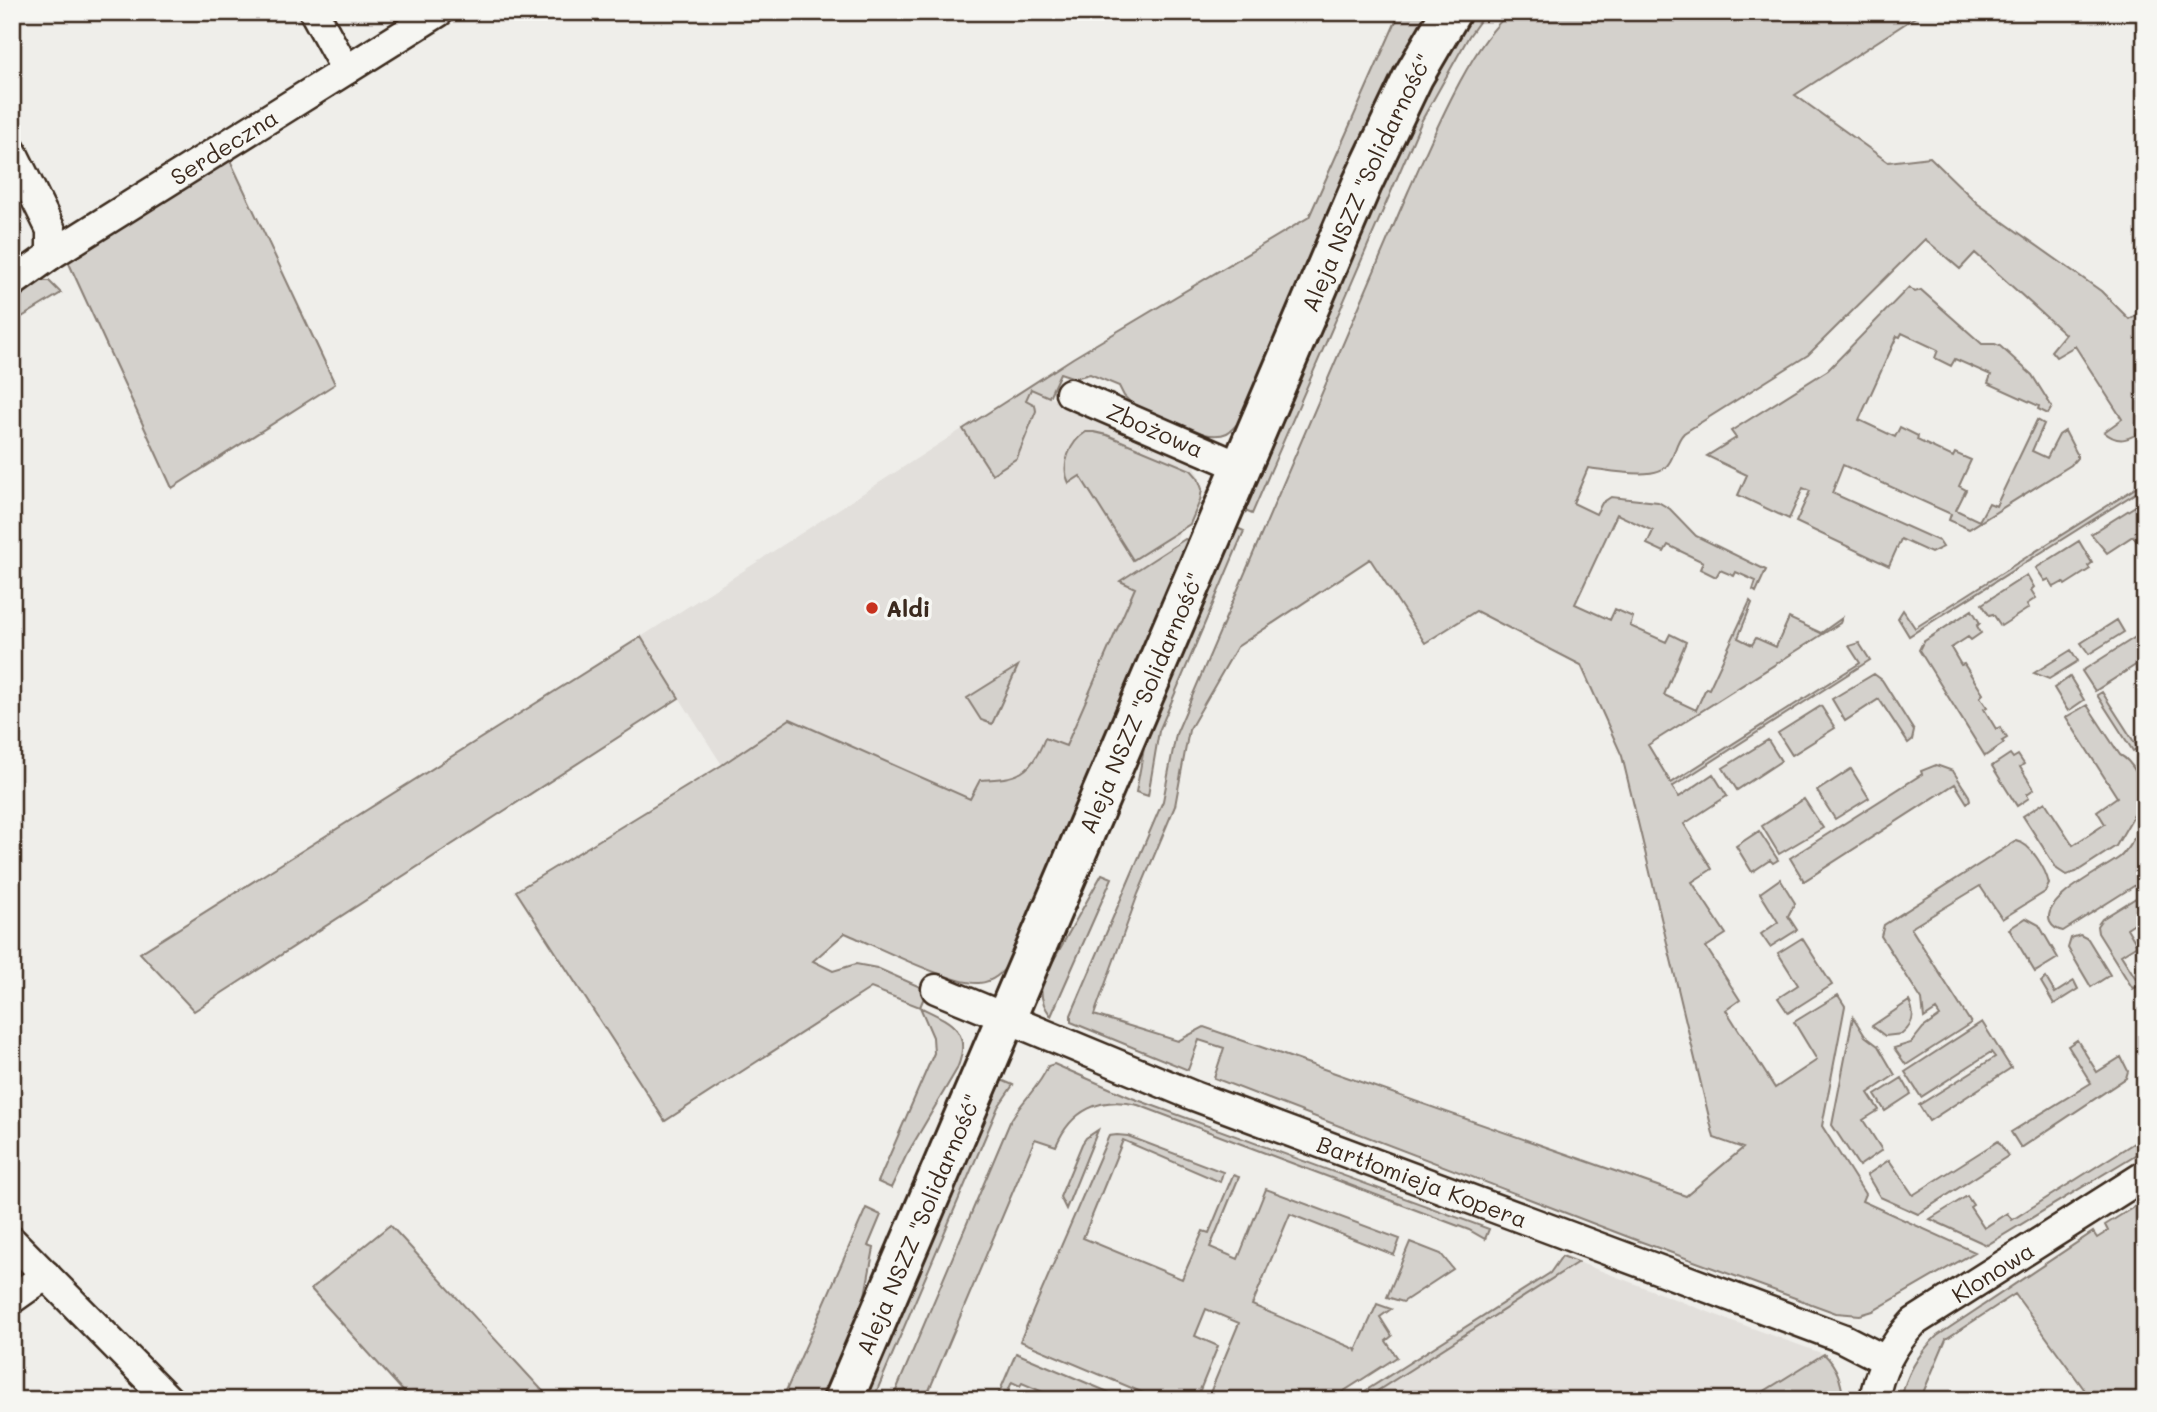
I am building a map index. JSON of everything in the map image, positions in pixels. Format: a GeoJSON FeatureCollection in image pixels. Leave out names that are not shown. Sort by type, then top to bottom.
{"type":"FeatureCollection","features":[{"type":"Feature","properties":{"kind":"street"},"geometry":{"type":"LineString","coordinates":[[314,12],[346,70]]}},
{"type":"Feature","properties":{"kind":"street","name":"Serdeczna"},"geometry":{"type":"LineString","coordinates":[[12,283],[51,255],[439,12]]}},
{"type":"Feature","properties":{"kind":"street","name":"Aleja NSZZ \"Solidarność\""},"geometry":{"type":"LineString","coordinates":[[843,1400],[1392,118],[1451,12]]}},
{"type":"Feature","properties":{"kind":"street"},"geometry":{"type":"LineString","coordinates":[[12,151],[51,230],[51,255]]}},
{"type":"Feature","properties":{"kind":"street","name":"Zbożowa"},"geometry":{"type":"LineString","coordinates":[[1070,393],[1241,467]]}},
{"type":"Feature","properties":{"kind":"street","name":"Bartłomieja Kopera"},"geometry":{"type":"LineString","coordinates":[[936,989],[1194,1096],[1842,1338],[1885,1360]]}},
{"type":"Feature","properties":{"kind":"street","name":"Klonowa"},"geometry":{"type":"LineString","coordinates":[[1874,1400],[1885,1360],[1903,1334],[1926,1312],[2145,1175]]}},
{"type":"Feature","properties":{"kind":"street"},"geometry":{"type":"LineString","coordinates":[[12,1241],[169,1400]]}},
{"type":"Feature","properties":{"kind":"street"},"geometry":{"type":"LineString","coordinates":[[12,1299],[47,1275]]}},
{"type":"Feature","properties":{"kind":"shaded area"},"geometry":{"type":"Polygon","coordinates":[[[1400,12],[1429,12],[1401,60],[1352,160],[1243,417],[1227,433],[1217,435],[1193,431],[1132,404],[1119,386],[1090,374],[1075,378],[1060,373],[1049,397],[1031,389],[1026,400],[1035,405],[1036,411],[1017,458],[992,474],[963,429],[1073,358],[1309,217],[1400,12]]]}},
{"type":"Feature","properties":{"kind":"shaded area"},"geometry":{"type":"Polygon","coordinates":[[[1472,12],[1486,12],[1469,36],[1422,120],[1252,514],[1243,510],[1378,192],[1415,112],[1472,12]]]}},
{"type":"Feature","properties":{"kind":"shaded area"},"geometry":{"type":"Polygon","coordinates":[[[1511,12],[1923,12],[1795,95],[1888,162],[1930,157],[1978,204],[2101,291],[2129,319],[2145,309],[2145,429],[2129,438],[2115,438],[2104,432],[2122,419],[2075,346],[2056,357],[2051,351],[2065,334],[1975,253],[1960,269],[1925,239],[1808,355],[1684,433],[1669,463],[1663,469],[1632,473],[1588,468],[1573,503],[1596,514],[1602,503],[1611,497],[1658,502],[1670,509],[1696,536],[1766,570],[1756,592],[1753,590],[1756,581],[1736,572],[1734,576],[1720,570],[1716,577],[1700,569],[1703,562],[1668,545],[1664,552],[1647,544],[1653,531],[1617,514],[1575,604],[1610,620],[1615,609],[1633,617],[1630,626],[1666,642],[1670,634],[1686,642],[1664,695],[1696,710],[1706,688],[1709,689],[1750,601],[1752,603],[1738,638],[1752,645],[1756,638],[1776,647],[1789,618],[1821,633],[1842,618],[1840,623],[1648,745],[1671,783],[1860,663],[1849,646],[1859,643],[1870,660],[1672,787],[1679,797],[1713,774],[1727,796],[1684,824],[1712,869],[1692,882],[1726,934],[1706,947],[1740,1000],[1726,1010],[1775,1088],[1817,1060],[1794,1022],[1838,995],[1845,1006],[1822,1126],[1865,1194],[1862,1201],[1975,1252],[1873,1311],[1860,1315],[1836,1313],[1631,1238],[1214,1078],[1224,1048],[1199,1040],[1188,1070],[1071,1022],[1071,1015],[1163,801],[1176,734],[1408,192],[1452,96],[1466,70],[1496,27],[1511,12]],[[1370,559],[1237,647],[1189,730],[1175,806],[1138,894],[1094,1015],[1178,1041],[1204,1027],[1686,1196],[1743,1148],[1714,1138],[1622,756],[1581,665],[1476,611],[1425,643],[1370,559]]]}},
{"type":"Feature","properties":{"kind":"shaded area"},"geometry":{"type":"Polygon","coordinates":[[[228,156],[335,384],[172,488],[67,259],[228,156]]]}},
{"type":"Feature","properties":{"kind":"shaded area"},"geometry":{"type":"Polygon","coordinates":[[[30,281],[49,281],[61,293],[12,323],[12,291],[30,281]]]}},
{"type":"Feature","properties":{"kind":"shaded area"},"geometry":{"type":"Polygon","coordinates":[[[1909,287],[1915,292],[1921,290],[1982,344],[2000,346],[2032,375],[2052,407],[2048,414],[2038,409],[2039,406],[1988,383],[1991,375],[1955,359],[1951,366],[1935,358],[1938,350],[1902,333],[1900,337],[1897,336],[1859,420],[1895,437],[1900,427],[1918,436],[1917,440],[1953,457],[1955,453],[1971,460],[1959,486],[1966,490],[1956,510],[1979,521],[1989,503],[1996,506],[2037,420],[2044,424],[2032,451],[2047,458],[2059,435],[2065,431],[2077,458],[2071,465],[1969,529],[1949,520],[1951,514],[1843,465],[1832,493],[1939,541],[1943,547],[1931,553],[1901,539],[1889,566],[1796,522],[1810,491],[1803,488],[1789,519],[1738,495],[1747,475],[1707,456],[1736,438],[1731,431],[1828,370],[1909,287]]]}},
{"type":"Feature","properties":{"kind":"shaded area"},"geometry":{"type":"Polygon","coordinates":[[[1027,387],[1194,462],[1201,484],[1049,834],[791,719],[722,765],[641,637],[1027,387]]]}},
{"type":"Feature","properties":{"kind":"shaded area"},"geometry":{"type":"Polygon","coordinates":[[[1086,432],[1107,435],[1191,470],[1202,489],[1190,524],[1133,560],[1080,476],[1069,483],[1066,476],[1068,454],[1075,442],[1086,432]]]}},
{"type":"Feature","properties":{"kind":"shaded area"},"geometry":{"type":"Polygon","coordinates":[[[2145,482],[2145,487],[1909,636],[1898,618],[1903,610],[1915,628],[2145,482]]]}},
{"type":"Feature","properties":{"kind":"shaded area"},"geometry":{"type":"Polygon","coordinates":[[[2145,500],[2145,554],[2133,536],[2107,553],[2091,534],[2145,500]]]}},
{"type":"Feature","properties":{"kind":"shaded area"},"geometry":{"type":"Polygon","coordinates":[[[1235,527],[1244,531],[1159,731],[1148,796],[1136,792],[1146,737],[1235,527]]]}},
{"type":"Feature","properties":{"kind":"shaded area"},"geometry":{"type":"Polygon","coordinates":[[[1185,539],[1190,541],[1010,962],[1004,970],[989,981],[967,982],[932,971],[845,933],[813,961],[833,971],[856,964],[877,968],[927,990],[920,1007],[871,988],[665,1121],[516,891],[722,765],[790,719],[970,799],[980,780],[1013,776],[1028,767],[1045,738],[1066,746],[1135,588],[1120,581],[1185,539]]]}},
{"type":"Feature","properties":{"kind":"shaded area"},"geometry":{"type":"Polygon","coordinates":[[[2079,541],[2092,563],[2088,566],[2090,569],[2065,585],[2063,582],[2054,587],[2049,579],[2045,581],[2036,568],[2079,541]]]}},
{"type":"Feature","properties":{"kind":"shaded area"},"geometry":{"type":"Polygon","coordinates":[[[2027,575],[2034,587],[2031,590],[2036,598],[2027,604],[2029,608],[2001,626],[1982,604],[2027,575]]]}},
{"type":"Feature","properties":{"kind":"shaded area"},"geometry":{"type":"Polygon","coordinates":[[[1972,610],[1980,623],[1977,626],[1981,633],[1971,640],[1968,637],[1951,648],[1983,694],[1980,697],[1987,707],[1984,709],[1996,729],[2000,727],[2007,738],[1985,756],[1919,650],[1923,642],[1972,610]]]}},
{"type":"Feature","properties":{"kind":"shaded area"},"geometry":{"type":"Polygon","coordinates":[[[2117,620],[2124,632],[2089,654],[2081,643],[2117,620]]]}},
{"type":"Feature","properties":{"kind":"shaded area"},"geometry":{"type":"Polygon","coordinates":[[[2145,631],[2145,659],[2095,691],[2082,671],[2145,631]]]}},
{"type":"Feature","properties":{"kind":"shaded area"},"geometry":{"type":"Polygon","coordinates":[[[641,637],[679,698],[194,1011],[140,953],[641,637]]]}},
{"type":"Feature","properties":{"kind":"shaded area"},"geometry":{"type":"Polygon","coordinates":[[[2071,650],[2078,661],[2049,679],[2034,673],[2071,650]]]}},
{"type":"Feature","properties":{"kind":"shaded area"},"geometry":{"type":"Polygon","coordinates":[[[1018,666],[992,724],[981,720],[967,698],[1018,666]]]}},
{"type":"Feature","properties":{"kind":"shaded area"},"geometry":{"type":"Polygon","coordinates":[[[1874,674],[1882,680],[1914,731],[1912,740],[1908,743],[1879,699],[1845,721],[1832,699],[1874,674]]]}},
{"type":"Feature","properties":{"kind":"shaded area"},"geometry":{"type":"Polygon","coordinates":[[[2070,677],[2084,700],[2068,711],[2054,688],[2070,677]]]}},
{"type":"Feature","properties":{"kind":"shaded area"},"geometry":{"type":"Polygon","coordinates":[[[2102,692],[2138,748],[2133,751],[2097,695],[2102,692]]]}},
{"type":"Feature","properties":{"kind":"shaded area"},"geometry":{"type":"Polygon","coordinates":[[[2087,705],[2120,755],[2137,773],[2145,796],[2116,846],[2076,872],[2066,875],[2057,869],[2023,816],[2045,802],[2073,845],[2105,824],[2097,811],[2117,797],[2066,717],[2087,705]]]}},
{"type":"Feature","properties":{"kind":"shaded area"},"geometry":{"type":"Polygon","coordinates":[[[1821,706],[1835,728],[1792,755],[1778,733],[1821,706]]]}},
{"type":"Feature","properties":{"kind":"shaded area"},"geometry":{"type":"Polygon","coordinates":[[[1768,740],[1781,761],[1737,790],[1723,768],[1768,740]]]}},
{"type":"Feature","properties":{"kind":"shaded area"},"geometry":{"type":"Polygon","coordinates":[[[2010,754],[2013,758],[2018,755],[2024,764],[2020,767],[2034,789],[2027,794],[2029,798],[2017,806],[1992,766],[2010,754]]]}},
{"type":"Feature","properties":{"kind":"shaded area"},"geometry":{"type":"Polygon","coordinates":[[[1936,765],[1953,771],[1969,796],[1967,803],[1955,784],[1804,881],[1790,858],[1922,774],[1921,771],[1936,765]]]}},
{"type":"Feature","properties":{"kind":"shaded area"},"geometry":{"type":"Polygon","coordinates":[[[1851,769],[1869,798],[1835,819],[1817,791],[1851,769]]]}},
{"type":"Feature","properties":{"kind":"shaded area"},"geometry":{"type":"Polygon","coordinates":[[[1804,799],[1823,828],[1779,854],[1762,826],[1804,799]]]}},
{"type":"Feature","properties":{"kind":"shaded area"},"geometry":{"type":"Polygon","coordinates":[[[2145,827],[2145,879],[2063,931],[2054,927],[2050,922],[2050,913],[2064,894],[2120,857],[2145,827]]]}},
{"type":"Feature","properties":{"kind":"shaded area"},"geometry":{"type":"Polygon","coordinates":[[[1759,831],[1778,860],[1773,863],[1770,860],[1752,872],[1736,846],[1759,831]]]}},
{"type":"Feature","properties":{"kind":"shaded area"},"geometry":{"type":"Polygon","coordinates":[[[2016,841],[2032,852],[2045,872],[2049,884],[2045,892],[2002,919],[1980,886],[1911,928],[1971,1023],[1906,1065],[1894,1048],[1911,1043],[1923,1028],[1940,1016],[1936,1010],[1924,1018],[1922,1000],[1881,936],[1884,925],[2016,841]]]}},
{"type":"Feature","properties":{"kind":"shaded area"},"geometry":{"type":"Polygon","coordinates":[[[1102,874],[1112,878],[1051,1016],[1042,998],[1044,977],[1102,874]]]}},
{"type":"Feature","properties":{"kind":"shaded area"},"geometry":{"type":"Polygon","coordinates":[[[1780,879],[1795,903],[1788,916],[1797,930],[1770,947],[1761,934],[1778,922],[1760,893],[1780,879]]]}},
{"type":"Feature","properties":{"kind":"shaded area"},"geometry":{"type":"Polygon","coordinates":[[[2144,893],[2145,916],[2127,928],[2137,945],[2121,955],[2140,985],[2133,989],[2098,933],[2097,926],[2102,919],[2144,893]]]}},
{"type":"Feature","properties":{"kind":"shaded area"},"geometry":{"type":"Polygon","coordinates":[[[2026,918],[2039,925],[2058,958],[2035,972],[2009,929],[2026,918]]]}},
{"type":"Feature","properties":{"kind":"shaded area"},"geometry":{"type":"Polygon","coordinates":[[[2080,935],[2088,939],[2110,975],[2091,987],[2068,948],[2071,938],[2080,935]]]}},
{"type":"Feature","properties":{"kind":"shaded area"},"geometry":{"type":"Polygon","coordinates":[[[1802,938],[1832,985],[1788,1013],[1778,998],[1798,985],[1778,953],[1802,938]]]}},
{"type":"Feature","properties":{"kind":"shaded area"},"geometry":{"type":"Polygon","coordinates":[[[2046,978],[2055,993],[2074,981],[2078,989],[2054,1004],[2041,982],[2046,978]]]}},
{"type":"Feature","properties":{"kind":"shaded area"},"geometry":{"type":"Polygon","coordinates":[[[1909,1001],[1912,1019],[1902,1034],[1885,1036],[1872,1026],[1909,1001]]]}},
{"type":"Feature","properties":{"kind":"shaded area"},"geometry":{"type":"Polygon","coordinates":[[[920,1007],[956,1029],[962,1045],[961,1056],[957,1069],[906,1156],[891,1188],[878,1182],[934,1053],[933,1037],[920,1007]]]}},
{"type":"Feature","properties":{"kind":"shaded area"},"geometry":{"type":"Polygon","coordinates":[[[1853,1017],[1865,1036],[1878,1046],[1895,1075],[1868,1093],[1879,1110],[1863,1120],[1882,1150],[1859,1166],[1832,1125],[1853,1017]]]}},
{"type":"Feature","properties":{"kind":"shaded area"},"geometry":{"type":"Polygon","coordinates":[[[1982,1022],[2011,1068],[1929,1121],[1919,1105],[1995,1057],[1991,1052],[1921,1097],[1905,1072],[1982,1022]]]}},
{"type":"Feature","properties":{"kind":"shaded area"},"geometry":{"type":"Polygon","coordinates":[[[2077,1040],[2097,1072],[2121,1057],[2128,1071],[2126,1078],[2021,1148],[2011,1132],[2091,1083],[2068,1046],[2077,1040]]]}},
{"type":"Feature","properties":{"kind":"shaded area"},"geometry":{"type":"Polygon","coordinates":[[[1054,1064],[1132,1098],[1489,1229],[1485,1239],[1469,1230],[1138,1105],[1099,1105],[1088,1109],[1070,1123],[1056,1146],[1035,1139],[925,1400],[892,1400],[1010,1122],[1048,1066],[1054,1064]]]}},
{"type":"Feature","properties":{"kind":"shaded area"},"geometry":{"type":"Polygon","coordinates":[[[1902,1078],[1911,1094],[1885,1111],[1875,1095],[1902,1078]]]}},
{"type":"Feature","properties":{"kind":"shaded area"},"geometry":{"type":"Polygon","coordinates":[[[999,1079],[1013,1085],[998,1107],[873,1400],[862,1400],[999,1079]]]}},
{"type":"Feature","properties":{"kind":"shaded area"},"geometry":{"type":"Polygon","coordinates":[[[1098,1130],[1066,1209],[1060,1197],[1082,1144],[1098,1130]]]}},
{"type":"Feature","properties":{"kind":"shaded area"},"geometry":{"type":"Polygon","coordinates":[[[1128,1136],[1223,1172],[1220,1182],[1123,1140],[1083,1238],[1182,1279],[1203,1231],[1209,1233],[1233,1175],[1239,1177],[1210,1247],[1238,1259],[1266,1189],[1400,1239],[1394,1255],[1290,1214],[1252,1305],[1356,1351],[1377,1304],[1391,1309],[1380,1317],[1392,1336],[1386,1341],[1397,1357],[1330,1400],[1207,1400],[1239,1323],[1206,1309],[1195,1336],[1218,1346],[1196,1400],[1160,1400],[1020,1341],[1108,1138],[1128,1136]]]}},
{"type":"Feature","properties":{"kind":"shaded area"},"geometry":{"type":"Polygon","coordinates":[[[2145,1136],[2145,1149],[1987,1245],[1930,1219],[1967,1196],[1973,1205],[1970,1207],[1984,1228],[2007,1213],[2012,1220],[2145,1136]]]}},
{"type":"Feature","properties":{"kind":"shaded area"},"geometry":{"type":"Polygon","coordinates":[[[1998,1141],[2008,1156],[1918,1214],[1880,1197],[1867,1175],[1889,1160],[1913,1195],[1998,1141]]]}},
{"type":"Feature","properties":{"kind":"shaded area"},"geometry":{"type":"Polygon","coordinates":[[[2145,1200],[2145,1400],[2092,1400],[2015,1294],[1946,1339],[1920,1400],[1901,1400],[1914,1365],[1937,1336],[2093,1232],[2097,1238],[2108,1231],[2105,1225],[2145,1200]]]}},
{"type":"Feature","properties":{"kind":"shaded area"},"geometry":{"type":"Polygon","coordinates":[[[866,1208],[881,1215],[868,1246],[874,1248],[863,1306],[821,1400],[782,1400],[866,1208]]]}},
{"type":"Feature","properties":{"kind":"shaded area"},"geometry":{"type":"Polygon","coordinates":[[[390,1225],[551,1400],[411,1400],[311,1289],[390,1225]]]}},
{"type":"Feature","properties":{"kind":"shaded area"},"geometry":{"type":"Polygon","coordinates":[[[1410,1242],[1441,1254],[1453,1269],[1403,1302],[1387,1297],[1410,1242]]]}},
{"type":"Feature","properties":{"kind":"shaded area"},"geometry":{"type":"Polygon","coordinates":[[[1562,1256],[1578,1262],[1363,1400],[1351,1400],[1550,1273],[1562,1256]]]}},
{"type":"Feature","properties":{"kind":"shaded area"},"geometry":{"type":"Polygon","coordinates":[[[1578,1262],[1824,1354],[1750,1400],[1363,1400],[1578,1262]]]}},
{"type":"Feature","properties":{"kind":"shaded area"},"geometry":{"type":"Polygon","coordinates":[[[1016,1353],[1127,1400],[1061,1400],[1022,1383],[1020,1386],[1012,1382],[1004,1400],[996,1400],[1016,1353]]]}},
{"type":"Feature","properties":{"kind":"shaded area"},"geometry":{"type":"Polygon","coordinates":[[[1824,1354],[1836,1370],[1844,1400],[1750,1400],[1824,1354]]]}},
{"type":"Feature","properties":{"kind":"place","name":"Aldi"},"geometry":{"type":"Point","coordinates":[872,608]}}]}
